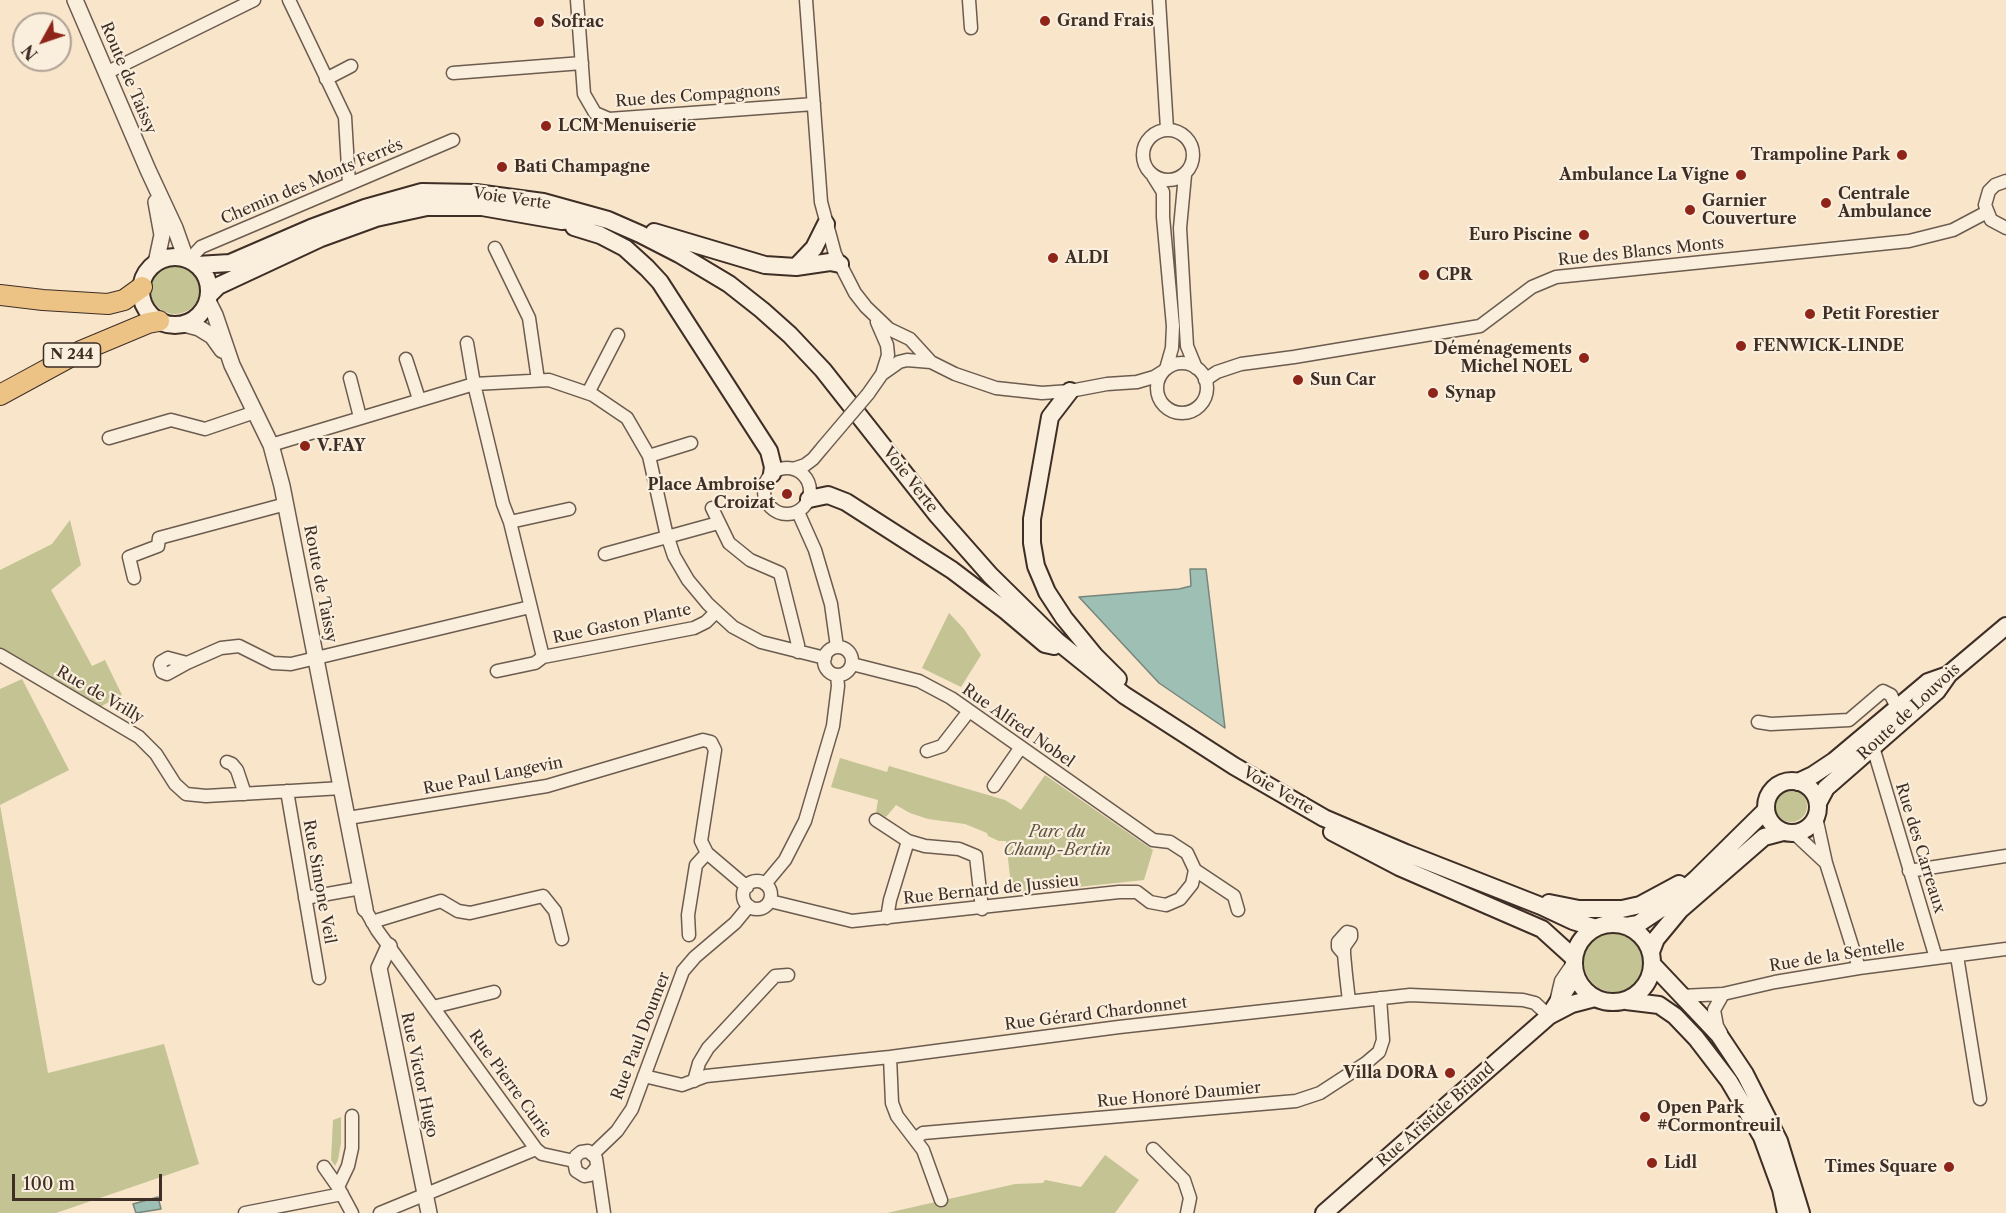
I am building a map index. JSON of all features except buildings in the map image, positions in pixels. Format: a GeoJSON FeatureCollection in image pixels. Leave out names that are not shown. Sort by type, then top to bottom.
{"type":"FeatureCollection","features":[{"type":"Feature","properties":{"kind":"highway"},"geometry":{"type":"LineString","coordinates":[[0,295],[108,304],[124,300],[142,287]]}},
{"type":"Feature","properties":{"kind":"highway","name":"N 244"},"geometry":{"type":"LineString","coordinates":[[0,395],[81,351],[148,323],[159,321]]}},
{"type":"Feature","properties":{"kind":"main road","name":"Voie Verte"},"geometry":{"type":"LineString","coordinates":[[191,261],[230,263],[365,207],[422,192],[476,193],[543,201],[608,220],[680,254],[729,284],[790,334],[823,370],[938,516],[990,576],[1073,654],[1124,695],[1167,724],[1324,818],[1596,928]]}},
{"type":"Feature","properties":{"kind":"main road","name":"Voie Verte"},"geometry":{"type":"LineString","coordinates":[[209,298],[218,286],[321,238],[376,218],[427,207],[482,207],[562,221],[573,220],[614,231],[686,263],[731,291],[801,352],[943,530],[986,579],[1055,647],[1120,700],[1172,736],[1303,816],[1399,867],[1542,929],[1574,965]]}},
{"type":"Feature","properties":{"kind":"main road"},"geometry":{"type":"LineString","coordinates":[[608,220],[639,227],[765,265],[796,267],[830,262],[840,264]]}},
{"type":"Feature","properties":{"kind":"main road"},"geometry":{"type":"LineString","coordinates":[[562,221],[600,235],[625,248],[660,282],[769,451],[773,467],[772,474]]}},
{"type":"Feature","properties":{"kind":"main road"},"geometry":{"type":"LineString","coordinates":[[796,267],[814,249],[826,224]]}},
{"type":"Feature","properties":{"kind":"main road"},"geometry":{"type":"LineString","coordinates":[[171,258],[191,261],[204,274],[208,284],[209,298],[199,316],[184,324],[175,325],[159,321],[143,303],[142,287],[149,269],[156,263],[171,258]]}},
{"type":"Feature","properties":{"kind":"main road"},"geometry":{"type":"LineString","coordinates":[[1070,391],[1050,417],[1032,519],[1032,543],[1036,566],[1058,610],[1095,656],[1125,686],[1157,712],[1167,724]]}},
{"type":"Feature","properties":{"kind":"main road"},"geometry":{"type":"LineString","coordinates":[[804,506],[828,495],[846,502],[952,570],[1045,644],[1055,647]]}},
{"type":"Feature","properties":{"kind":"main road","name":"Route de Louvois"},"geometry":{"type":"LineString","coordinates":[[1817,810],[1826,789],[1936,691],[1949,674],[2006,626]]}},
{"type":"Feature","properties":{"kind":"main road","name":"Route de Louvois"},"geometry":{"type":"LineString","coordinates":[[1798,782],[1834,761],[1928,682],[1949,674]]}},
{"type":"Feature","properties":{"kind":"main road"},"geometry":{"type":"LineString","coordinates":[[1766,810],[1665,906],[1638,924],[1606,925],[1596,928],[1582,940],[1574,965],[1586,992],[1595,998],[1616,1003],[1637,995],[1645,987],[1650,976],[1656,939],[1663,928],[1715,878],[1764,837],[1789,833],[1807,828],[1817,810],[1811,789],[1798,782],[1789,781],[1775,787],[1768,797],[1766,810],[1771,823],[1789,833]]}},
{"type":"Feature","properties":{"kind":"main road"},"geometry":{"type":"LineString","coordinates":[[1541,906],[1551,903],[1580,909],[1622,909],[1640,905],[1688,878],[1696,879]]}},
{"type":"Feature","properties":{"kind":"main road"},"geometry":{"type":"LineString","coordinates":[[1626,926],[1646,941],[1652,958],[1681,996],[1719,1035],[1745,1074],[1779,1141],[1802,1213]]}},
{"type":"Feature","properties":{"kind":"main road","name":"Rue Aristide Briand"},"geometry":{"type":"LineString","coordinates":[[1549,1016],[1574,965]]}},
{"type":"Feature","properties":{"kind":"main road","name":"Rue Aristide Briand"},"geometry":{"type":"LineString","coordinates":[[1324,1213],[1549,1016],[1572,1004],[1595,998]]}},
{"type":"Feature","properties":{"kind":"main road"},"geometry":{"type":"LineString","coordinates":[[1626,1001],[1659,1005],[1675,1016],[1696,1038],[1729,1081],[1762,1137],[1781,1190],[1786,1213]]}},
{"type":"Feature","properties":{"kind":"street","name":"Route de Taissy"},"geometry":{"type":"LineString","coordinates":[[75,0],[148,170],[191,261]]}},
{"type":"Feature","properties":{"kind":"street"},"geometry":{"type":"LineString","coordinates":[[106,73],[254,0]]}},
{"type":"Feature","properties":{"kind":"street"},"geometry":{"type":"LineString","coordinates":[[289,0],[345,117],[349,184]]}},
{"type":"Feature","properties":{"kind":"street","name":"Rue des Compagnons"},"geometry":{"type":"LineString","coordinates":[[577,0],[584,94],[595,112],[609,119],[813,104]]}},
{"type":"Feature","properties":{"kind":"street"},"geometry":{"type":"LineString","coordinates":[[806,0],[821,201],[826,224],[840,264],[855,293],[874,315],[899,335],[905,336],[932,362],[955,374],[996,388],[1042,393],[1070,391],[1107,384],[1137,382],[1154,377],[1178,363],[1196,368]]}},
{"type":"Feature","properties":{"kind":"street"},"geometry":{"type":"LineString","coordinates":[[969,0],[971,27]]}},
{"type":"Feature","properties":{"kind":"street"},"geometry":{"type":"LineString","coordinates":[[1159,0],[1167,129]]}},
{"type":"Feature","properties":{"kind":"street"},"geometry":{"type":"LineString","coordinates":[[453,72],[582,63]]}},
{"type":"Feature","properties":{"kind":"street"},"geometry":{"type":"LineString","coordinates":[[326,78],[351,66]]}},
{"type":"Feature","properties":{"kind":"street"},"geometry":{"type":"LineString","coordinates":[[1137,382],[1157,394],[1166,407],[1172,411],[1188,412],[1200,406],[1207,387],[1187,346],[1184,297],[1180,228],[1185,175],[1192,164],[1193,149],[1183,135],[1167,129],[1154,134],[1144,145],[1142,158],[1144,165],[1163,192],[1163,217],[1173,326],[1172,348],[1158,379],[1157,394]]}},
{"type":"Feature","properties":{"kind":"street","name":"Chemin des Monts Ferrés"},"geometry":{"type":"LineString","coordinates":[[191,261],[201,247],[453,140]]}},
{"type":"Feature","properties":{"kind":"street","name":"Route de Taissy"},"geometry":{"type":"LineString","coordinates":[[148,170],[162,235],[156,263]]}},
{"type":"Feature","properties":{"kind":"street"},"geometry":{"type":"LineString","coordinates":[[1153,176],[1169,181],[1185,175]]}},
{"type":"Feature","properties":{"kind":"street"},"geometry":{"type":"LineString","coordinates":[[2006,181],[1995,185],[1989,191],[1985,205],[1991,220],[2006,228]]}},
{"type":"Feature","properties":{"kind":"street","name":"Rue des Blancs Monts"},"geometry":{"type":"LineString","coordinates":[[1205,380],[1217,372],[1240,364],[1480,326],[1532,287],[1556,277],[1909,241],[1953,230],[1987,212]]}},
{"type":"Feature","properties":{"kind":"street"},"geometry":{"type":"LineString","coordinates":[[495,248],[529,318],[538,380]]}},
{"type":"Feature","properties":{"kind":"street","name":"Route de Taissy"},"geometry":{"type":"LineString","coordinates":[[209,298],[232,365],[271,445],[286,504],[348,818]]}},
{"type":"Feature","properties":{"kind":"street"},"geometry":{"type":"LineString","coordinates":[[874,315],[892,360],[932,362]]}},
{"type":"Feature","properties":{"kind":"street","name":"Route de Taissy"},"geometry":{"type":"LineString","coordinates":[[184,324],[200,328],[212,336],[232,365]]}},
{"type":"Feature","properties":{"kind":"street"},"geometry":{"type":"LineString","coordinates":[[588,393],[618,335]]}},
{"type":"Feature","properties":{"kind":"street"},"geometry":{"type":"LineString","coordinates":[[793,469],[806,465],[813,459],[868,394],[882,374],[894,337],[899,335]]}},
{"type":"Feature","properties":{"kind":"street"},"geometry":{"type":"LineString","coordinates":[[467,343],[474,384],[503,504],[510,522],[543,657]]}},
{"type":"Feature","properties":{"kind":"street"},"geometry":{"type":"LineString","coordinates":[[882,374],[913,353],[913,344]]}},
{"type":"Feature","properties":{"kind":"street"},"geometry":{"type":"LineString","coordinates":[[406,360],[419,399]]}},
{"type":"Feature","properties":{"kind":"street"},"geometry":{"type":"LineString","coordinates":[[350,378],[360,417]]}},
{"type":"Feature","properties":{"kind":"street"},"geometry":{"type":"LineString","coordinates":[[271,445],[474,384],[549,380],[588,393],[627,418],[649,456],[667,536],[674,556],[688,580],[716,612],[733,627],[761,642],[825,658]]}},
{"type":"Feature","properties":{"kind":"street"},"geometry":{"type":"LineString","coordinates":[[109,438],[171,420],[205,429],[255,412]]}},
{"type":"Feature","properties":{"kind":"street"},"geometry":{"type":"LineString","coordinates":[[649,456],[691,443]]}},
{"type":"Feature","properties":{"kind":"street"},"geometry":{"type":"LineString","coordinates":[[813,459],[808,473],[810,487],[804,506],[831,604],[837,647]]}},
{"type":"Feature","properties":{"kind":"street"},"geometry":{"type":"LineString","coordinates":[[804,506],[792,514],[778,513],[767,504],[764,491],[772,474],[785,468],[799,471],[808,481]]}},
{"type":"Feature","properties":{"kind":"street"},"geometry":{"type":"LineString","coordinates":[[134,578],[129,557],[158,546],[159,538],[286,504]]}},
{"type":"Feature","properties":{"kind":"street"},"geometry":{"type":"LineString","coordinates":[[712,508],[729,543],[750,560],[780,573],[798,652]]}},
{"type":"Feature","properties":{"kind":"street"},"geometry":{"type":"LineString","coordinates":[[510,522],[569,509]]}},
{"type":"Feature","properties":{"kind":"street"},"geometry":{"type":"LineString","coordinates":[[605,554],[718,523]]}},
{"type":"Feature","properties":{"kind":"street"},"geometry":{"type":"LineString","coordinates":[[188,663],[221,648],[238,646],[280,664],[291,664],[530,607]]}},
{"type":"Feature","properties":{"kind":"street","name":"Rue Gaston Plante"},"geometry":{"type":"LineString","coordinates":[[497,671],[535,663],[543,657],[694,628],[706,622],[716,612]]}},
{"type":"Feature","properties":{"kind":"street"},"geometry":{"type":"LineString","coordinates":[[837,647],[849,652],[852,664],[845,674],[837,675],[826,668],[825,658],[829,651],[837,647]]}},
{"type":"Feature","properties":{"kind":"street","name":"Rue de Vrilly"},"geometry":{"type":"LineString","coordinates":[[0,655],[139,736],[156,753],[175,784],[186,794],[206,796],[342,788]]}},
{"type":"Feature","properties":{"kind":"street","name":"Rue Alfred Nobel"},"geometry":{"type":"LineString","coordinates":[[852,664],[919,681],[951,698],[1153,840],[1170,842],[1186,854],[1195,870]]}},
{"type":"Feature","properties":{"kind":"street"},"geometry":{"type":"LineString","coordinates":[[765,884],[785,860],[805,821],[833,726],[838,686],[837,675]]}},
{"type":"Feature","properties":{"kind":"street"},"geometry":{"type":"LineString","coordinates":[[1758,722],[1771,724],[1849,720],[1883,691],[1891,695],[1898,708]]}},
{"type":"Feature","properties":{"kind":"street"},"geometry":{"type":"LineString","coordinates":[[927,751],[942,746],[969,711]]}},
{"type":"Feature","properties":{"kind":"street","name":"Rue Paul Langevin"},"geometry":{"type":"LineString","coordinates":[[348,818],[547,786],[702,740],[711,742],[716,750],[701,841],[707,853]]}},
{"type":"Feature","properties":{"kind":"street"},"geometry":{"type":"LineString","coordinates":[[994,786],[1021,747]]}},
{"type":"Feature","properties":{"kind":"street","name":"Rue des Carreaux"},"geometry":{"type":"LineString","coordinates":[[1873,747],[1935,958]]}},
{"type":"Feature","properties":{"kind":"street"},"geometry":{"type":"LineString","coordinates":[[227,762],[237,770],[245,794]]}},
{"type":"Feature","properties":{"kind":"street","name":"Rue Simone Veil"},"geometry":{"type":"LineString","coordinates":[[287,791],[319,978]]}},
{"type":"Feature","properties":{"kind":"street"},"geometry":{"type":"LineString","coordinates":[[1817,810],[1826,863],[1859,968]]}},
{"type":"Feature","properties":{"kind":"street"},"geometry":{"type":"LineString","coordinates":[[348,818],[361,888],[369,915],[441,902],[458,911],[470,913],[543,896],[555,911],[562,939]]}},
{"type":"Feature","properties":{"kind":"street"},"geometry":{"type":"LineString","coordinates":[[876,820],[908,842],[959,849],[976,856],[982,909]]}},
{"type":"Feature","properties":{"kind":"street"},"geometry":{"type":"LineString","coordinates":[[1789,833],[1826,863]]}},
{"type":"Feature","properties":{"kind":"street"},"geometry":{"type":"LineString","coordinates":[[887,918],[890,900],[908,842]]}},
{"type":"Feature","properties":{"kind":"street"},"geometry":{"type":"LineString","coordinates":[[689,935],[688,915],[696,865],[707,853],[747,887]]}},
{"type":"Feature","properties":{"kind":"street"},"geometry":{"type":"LineString","coordinates":[[1910,871],[2006,856]]}},
{"type":"Feature","properties":{"kind":"street"},"geometry":{"type":"LineString","coordinates":[[1195,870],[1234,896],[1238,910]]}},
{"type":"Feature","properties":{"kind":"street","name":"Rue Bernard de Jussieu"},"geometry":{"type":"LineString","coordinates":[[770,901],[839,920],[852,921],[1137,892],[1150,902],[1166,905],[1180,899],[1192,884],[1195,870]]}},
{"type":"Feature","properties":{"kind":"street"},"geometry":{"type":"LineString","coordinates":[[753,882],[765,884],[770,890],[770,901],[761,909],[749,906],[744,899],[747,887],[753,882]]}},
{"type":"Feature","properties":{"kind":"street"},"geometry":{"type":"LineString","coordinates":[[305,898],[361,888]]}},
{"type":"Feature","properties":{"kind":"street","name":"Rue Paul Doumer"},"geometry":{"type":"LineString","coordinates":[[593,1154],[617,1131],[632,1109],[683,971],[695,957],[735,923],[749,906]]}},
{"type":"Feature","properties":{"kind":"street","name":"Rue Pierre Curie"},"geometry":{"type":"LineString","coordinates":[[369,915],[536,1149],[549,1156],[574,1161]]}},
{"type":"Feature","properties":{"kind":"street","name":"Rue Victor Hugo"},"geometry":{"type":"LineString","coordinates":[[389,946],[378,968],[429,1213]]}},
{"type":"Feature","properties":{"kind":"street","name":"Rue de la Sentelle"},"geometry":{"type":"LineString","coordinates":[[1681,996],[1723,993],[1859,968],[2006,949]]}},
{"type":"Feature","properties":{"kind":"street"},"geometry":{"type":"LineString","coordinates":[[1344,954],[1349,1000]]}},
{"type":"Feature","properties":{"kind":"street"},"geometry":{"type":"LineString","coordinates":[[1957,956],[1980,1100]]}},
{"type":"Feature","properties":{"kind":"street"},"geometry":{"type":"LineString","coordinates":[[694,1081],[699,1063],[708,1048],[775,976],[788,975]]}},
{"type":"Feature","properties":{"kind":"street"},"geometry":{"type":"LineString","coordinates":[[433,1007],[494,992]]}},
{"type":"Feature","properties":{"kind":"street"},"geometry":{"type":"LineString","coordinates":[[1723,993],[1714,1010],[1717,1026],[1745,1074]]}},
{"type":"Feature","properties":{"kind":"street","name":"Rue Gérard Chardonnet"},"geometry":{"type":"LineString","coordinates":[[644,1076],[682,1085],[710,1076],[890,1057],[1119,1026],[1410,995],[1523,1000],[1535,1003],[1549,1016]]}},
{"type":"Feature","properties":{"kind":"street","name":"Rue Honoré Daumier"},"geometry":{"type":"LineString","coordinates":[[915,1139],[923,1132],[1296,1101],[1320,1093],[1379,1052],[1383,1040],[1380,998]]}},
{"type":"Feature","properties":{"kind":"street"},"geometry":{"type":"LineString","coordinates":[[890,1057],[892,1103],[897,1116],[923,1150],[941,1200]]}},
{"type":"Feature","properties":{"kind":"street"},"geometry":{"type":"LineString","coordinates":[[340,1190],[352,1148],[352,1116]]}},
{"type":"Feature","properties":{"kind":"street"},"geometry":{"type":"LineString","coordinates":[[380,1213],[536,1149]]}},
{"type":"Feature","properties":{"kind":"street"},"geometry":{"type":"LineString","coordinates":[[1153,1149],[1184,1180],[1190,1198],[1187,1213]]}},
{"type":"Feature","properties":{"kind":"street"},"geometry":{"type":"LineString","coordinates":[[588,1151],[597,1158],[602,1208],[586,1176],[576,1171],[574,1161],[576,1156],[582,1152],[588,1151]]}},
{"type":"Feature","properties":{"kind":"street"},"geometry":{"type":"LineString","coordinates":[[324,1167],[352,1213]]}},
{"type":"Feature","properties":{"kind":"street"},"geometry":{"type":"LineString","coordinates":[[586,1176],[595,1172],[597,1167]]}},
{"type":"Feature","properties":{"kind":"street"},"geometry":{"type":"LineString","coordinates":[[245,1213],[340,1190]]}},
{"type":"Feature","properties":{"kind":"green space"},"geometry":{"type":"Polygon","coordinates":[[[180,264],[193,271],[199,279],[199,299],[193,307],[185,313],[170,314],[157,307],[151,299],[150,284],[157,271],[165,265],[180,264]]]}},
{"type":"Feature","properties":{"kind":"green space"},"geometry":{"type":"Polygon","coordinates":[[[70,520],[81,565],[51,590],[92,666],[105,660],[122,695],[100,707],[0,649],[0,570],[52,544],[70,520]]]}},
{"type":"Feature","properties":{"kind":"green space"},"geometry":{"type":"Polygon","coordinates":[[[949,613],[964,629],[981,655],[961,687],[922,668],[949,613]]]}},
{"type":"Feature","properties":{"kind":"green space"},"geometry":{"type":"Polygon","coordinates":[[[22,679],[69,770],[0,805],[0,689],[22,679]]]}},
{"type":"Feature","properties":{"kind":"green space","name":"Parc du Champ-Bertin"},"geometry":{"type":"Polygon","coordinates":[[[840,758],[887,772],[889,766],[1005,800],[1021,810],[1045,775],[1153,850],[1144,880],[1012,894],[1006,841],[999,841],[965,824],[928,819],[896,805],[886,817],[876,812],[878,800],[831,787],[840,758]]]}},
{"type":"Feature","properties":{"kind":"green space"},"geometry":{"type":"Polygon","coordinates":[[[1791,790],[1802,795],[1807,806],[1802,817],[1791,822],[1780,817],[1775,806],[1780,795],[1791,790]]]}},
{"type":"Feature","properties":{"kind":"green space"},"geometry":{"type":"Polygon","coordinates":[[[0,805],[48,1073],[164,1044],[199,1164],[56,1213],[0,1213],[0,805]]]}},
{"type":"Feature","properties":{"kind":"green space"},"geometry":{"type":"Polygon","coordinates":[[[1614,932],[1631,937],[1639,945],[1644,962],[1639,979],[1631,987],[1614,992],[1597,987],[1589,979],[1584,962],[1589,945],[1597,937],[1614,932]]]}},
{"type":"Feature","properties":{"kind":"green space"},"geometry":{"type":"Polygon","coordinates":[[[341,1117],[341,1143],[335,1166],[331,1160],[333,1120],[341,1117]]]}},
{"type":"Feature","properties":{"kind":"green space"},"geometry":{"type":"Polygon","coordinates":[[[1105,1155],[1139,1180],[1115,1213],[887,1213],[1015,1184],[1043,1183],[1045,1180],[1081,1187],[1105,1155]]]}},
{"type":"Feature","properties":{"kind":"water"},"geometry":{"type":"Polygon","coordinates":[[[1190,569],[1206,569],[1225,728],[1159,683],[1079,597],[1179,589],[1191,586],[1190,569]]]}},
{"type":"Feature","properties":{"kind":"water"},"geometry":{"type":"Polygon","coordinates":[[[158,1197],[161,1209],[136,1213],[133,1204],[158,1197]]]}},
{"type":"Feature","properties":{"kind":"place","name":"Grand Frais"},"geometry":{"type":"Point","coordinates":[1045,21]}},
{"type":"Feature","properties":{"kind":"place","name":"Sofrac"},"geometry":{"type":"Point","coordinates":[539,22]}},
{"type":"Feature","properties":{"kind":"place","name":"LCM Menuiserie"},"geometry":{"type":"Point","coordinates":[546,126]}},
{"type":"Feature","properties":{"kind":"place","name":"Trampoline Park"},"geometry":{"type":"Point","coordinates":[1902,155]}},
{"type":"Feature","properties":{"kind":"place","name":"Bati Champagne"},"geometry":{"type":"Point","coordinates":[502,167]}},
{"type":"Feature","properties":{"kind":"place","name":"Ambulance La Vigne"},"geometry":{"type":"Point","coordinates":[1741,175]}},
{"type":"Feature","properties":{"kind":"place","name":"Centrale Ambulance"},"geometry":{"type":"Point","coordinates":[1826,203]}},
{"type":"Feature","properties":{"kind":"place","name":"Garnier Couverture"},"geometry":{"type":"Point","coordinates":[1690,210]}},
{"type":"Feature","properties":{"kind":"place","name":"Euro Piscine"},"geometry":{"type":"Point","coordinates":[1584,235]}},
{"type":"Feature","properties":{"kind":"place","name":"ALDI"},"geometry":{"type":"Point","coordinates":[1053,258]}},
{"type":"Feature","properties":{"kind":"place","name":"CPR"},"geometry":{"type":"Point","coordinates":[1424,275]}},
{"type":"Feature","properties":{"kind":"place","name":"Petit Forestier"},"geometry":{"type":"Point","coordinates":[1810,314]}},
{"type":"Feature","properties":{"kind":"place","name":"FENWICK-LINDE"},"geometry":{"type":"Point","coordinates":[1741,346]}},
{"type":"Feature","properties":{"kind":"place","name":"Déménagements Michel NOEL"},"geometry":{"type":"Point","coordinates":[1584,358]}},
{"type":"Feature","properties":{"kind":"place","name":"Sun Car"},"geometry":{"type":"Point","coordinates":[1298,380]}},
{"type":"Feature","properties":{"kind":"place","name":"Synap"},"geometry":{"type":"Point","coordinates":[1433,393]}},
{"type":"Feature","properties":{"kind":"place","name":"V.FAY"},"geometry":{"type":"Point","coordinates":[305,446]}},
{"type":"Feature","properties":{"kind":"place","name":"Place Ambroise Croizat"},"geometry":{"type":"Point","coordinates":[787,494]}},
{"type":"Feature","properties":{"kind":"place","name":"Villa DORA"},"geometry":{"type":"Point","coordinates":[1450,1073]}},
{"type":"Feature","properties":{"kind":"place","name":"Open Park #Cormontreuil"},"geometry":{"type":"Point","coordinates":[1645,1117]}},
{"type":"Feature","properties":{"kind":"place","name":"Lidl"},"geometry":{"type":"Point","coordinates":[1652,1163]}},
{"type":"Feature","properties":{"kind":"place","name":"Times Square"},"geometry":{"type":"Point","coordinates":[1949,1167]}}]}
